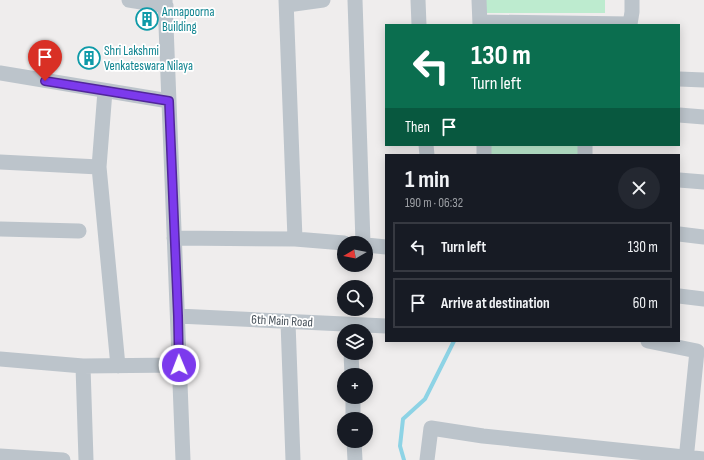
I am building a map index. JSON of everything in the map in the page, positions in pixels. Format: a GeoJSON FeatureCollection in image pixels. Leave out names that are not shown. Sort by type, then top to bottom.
{"type":"FeatureCollection","features":[{"type":"Feature","properties":{"kind":"street"},"geometry":{"type":"LineString","coordinates":[[130,0],[165,3],[183,460]]}},
{"type":"Feature","properties":{"kind":"street"},"geometry":{"type":"LineString","coordinates":[[295,239],[286,3],[323,0]]}},
{"type":"Feature","properties":{"kind":"street"},"geometry":{"type":"LineString","coordinates":[[355,0],[363,236]]}},
{"type":"Feature","properties":{"kind":"street"},"geometry":{"type":"LineString","coordinates":[[418,0],[419,24]]}},
{"type":"Feature","properties":{"kind":"street"},"geometry":{"type":"LineString","coordinates":[[479,0],[480,23],[589,24],[630,24],[632,0]]}},
{"type":"Feature","properties":{"kind":"street"},"geometry":{"type":"LineString","coordinates":[[0,73],[169,101]]}},
{"type":"Feature","properties":{"kind":"street"},"geometry":{"type":"LineString","coordinates":[[680,79],[704,80]]}},
{"type":"Feature","properties":{"kind":"street"},"geometry":{"type":"LineString","coordinates":[[105,91],[99,167],[118,366]]}},
{"type":"Feature","properties":{"kind":"street"},"geometry":{"type":"LineString","coordinates":[[680,115],[704,117]]}},
{"type":"Feature","properties":{"kind":"street"},"geometry":{"type":"LineString","coordinates":[[0,162],[99,167]]}},
{"type":"Feature","properties":{"kind":"street"},"geometry":{"type":"LineString","coordinates":[[680,180],[704,182]]}},
{"type":"Feature","properties":{"kind":"street"},"geometry":{"type":"LineString","coordinates":[[0,229],[79,232]]}},
{"type":"Feature","properties":{"kind":"street"},"geometry":{"type":"LineString","coordinates":[[680,238],[704,237]]}},
{"type":"Feature","properties":{"kind":"street"},"geometry":{"type":"LineString","coordinates":[[174,238],[295,239],[337,242]]}},
{"type":"Feature","properties":{"kind":"street"},"geometry":{"type":"LineString","coordinates":[[373,246],[385,247]]}},
{"type":"Feature","properties":{"kind":"street"},"geometry":{"type":"LineString","coordinates":[[680,296],[704,299]]}},
{"type":"Feature","properties":{"kind":"street","name":"6th Main Road"},"geometry":{"type":"LineString","coordinates":[[178,316],[288,322],[337,327]]}},
{"type":"Feature","properties":{"kind":"street"},"geometry":{"type":"LineString","coordinates":[[288,322],[293,460]]}},
{"type":"Feature","properties":{"kind":"street","name":"6th Main Road"},"geometry":{"type":"LineString","coordinates":[[373,327],[385,326]]}},
{"type":"Feature","properties":{"kind":"street"},"geometry":{"type":"LineString","coordinates":[[658,342],[669,343],[697,351],[686,459]]}},
{"type":"Feature","properties":{"kind":"street"},"geometry":{"type":"LineString","coordinates":[[0,359],[82,366],[179,365]]}},
{"type":"Feature","properties":{"kind":"street"},"geometry":{"type":"LineString","coordinates":[[82,366],[86,460]]}},
{"type":"Feature","properties":{"kind":"street"},"geometry":{"type":"LineString","coordinates":[[427,460],[431,428],[483,436],[686,459],[704,459]]}},
{"type":"Feature","properties":{"kind":"street"},"geometry":{"type":"LineString","coordinates":[[354,448],[354,460]]}},
{"type":"Feature","properties":{"kind":"street"},"geometry":{"type":"LineString","coordinates":[[0,456],[63,460]]}},
{"type":"Feature","properties":{"kind":"green space"},"geometry":{"type":"Polygon","coordinates":[[[486,0],[605,0],[605,13],[486,13],[486,0]]]}},
{"type":"Feature","properties":{"kind":"green space"},"geometry":{"type":"Polygon","coordinates":[[[487,146],[579,146],[579,154],[487,154],[487,146]]]}},
{"type":"Feature","properties":{"kind":"waterway"},"geometry":{"type":"LineString","coordinates":[[404,460],[400,446],[403,419],[425,399],[454,342]]}},
{"type":"Feature","properties":{"kind":"place","name":"Annapoorna Building"},"geometry":{"type":"Point","coordinates":[147,19]}},
{"type":"Feature","properties":{"kind":"place","name":"Shri Lakshmi Venkateswara Nilaya"},"geometry":{"type":"Point","coordinates":[89,58]}},
{"type":"Feature","properties":{"kind":"route"},"geometry":{"type":"LineString","coordinates":[[45,81],[169,101],[179,365]]}}]}
